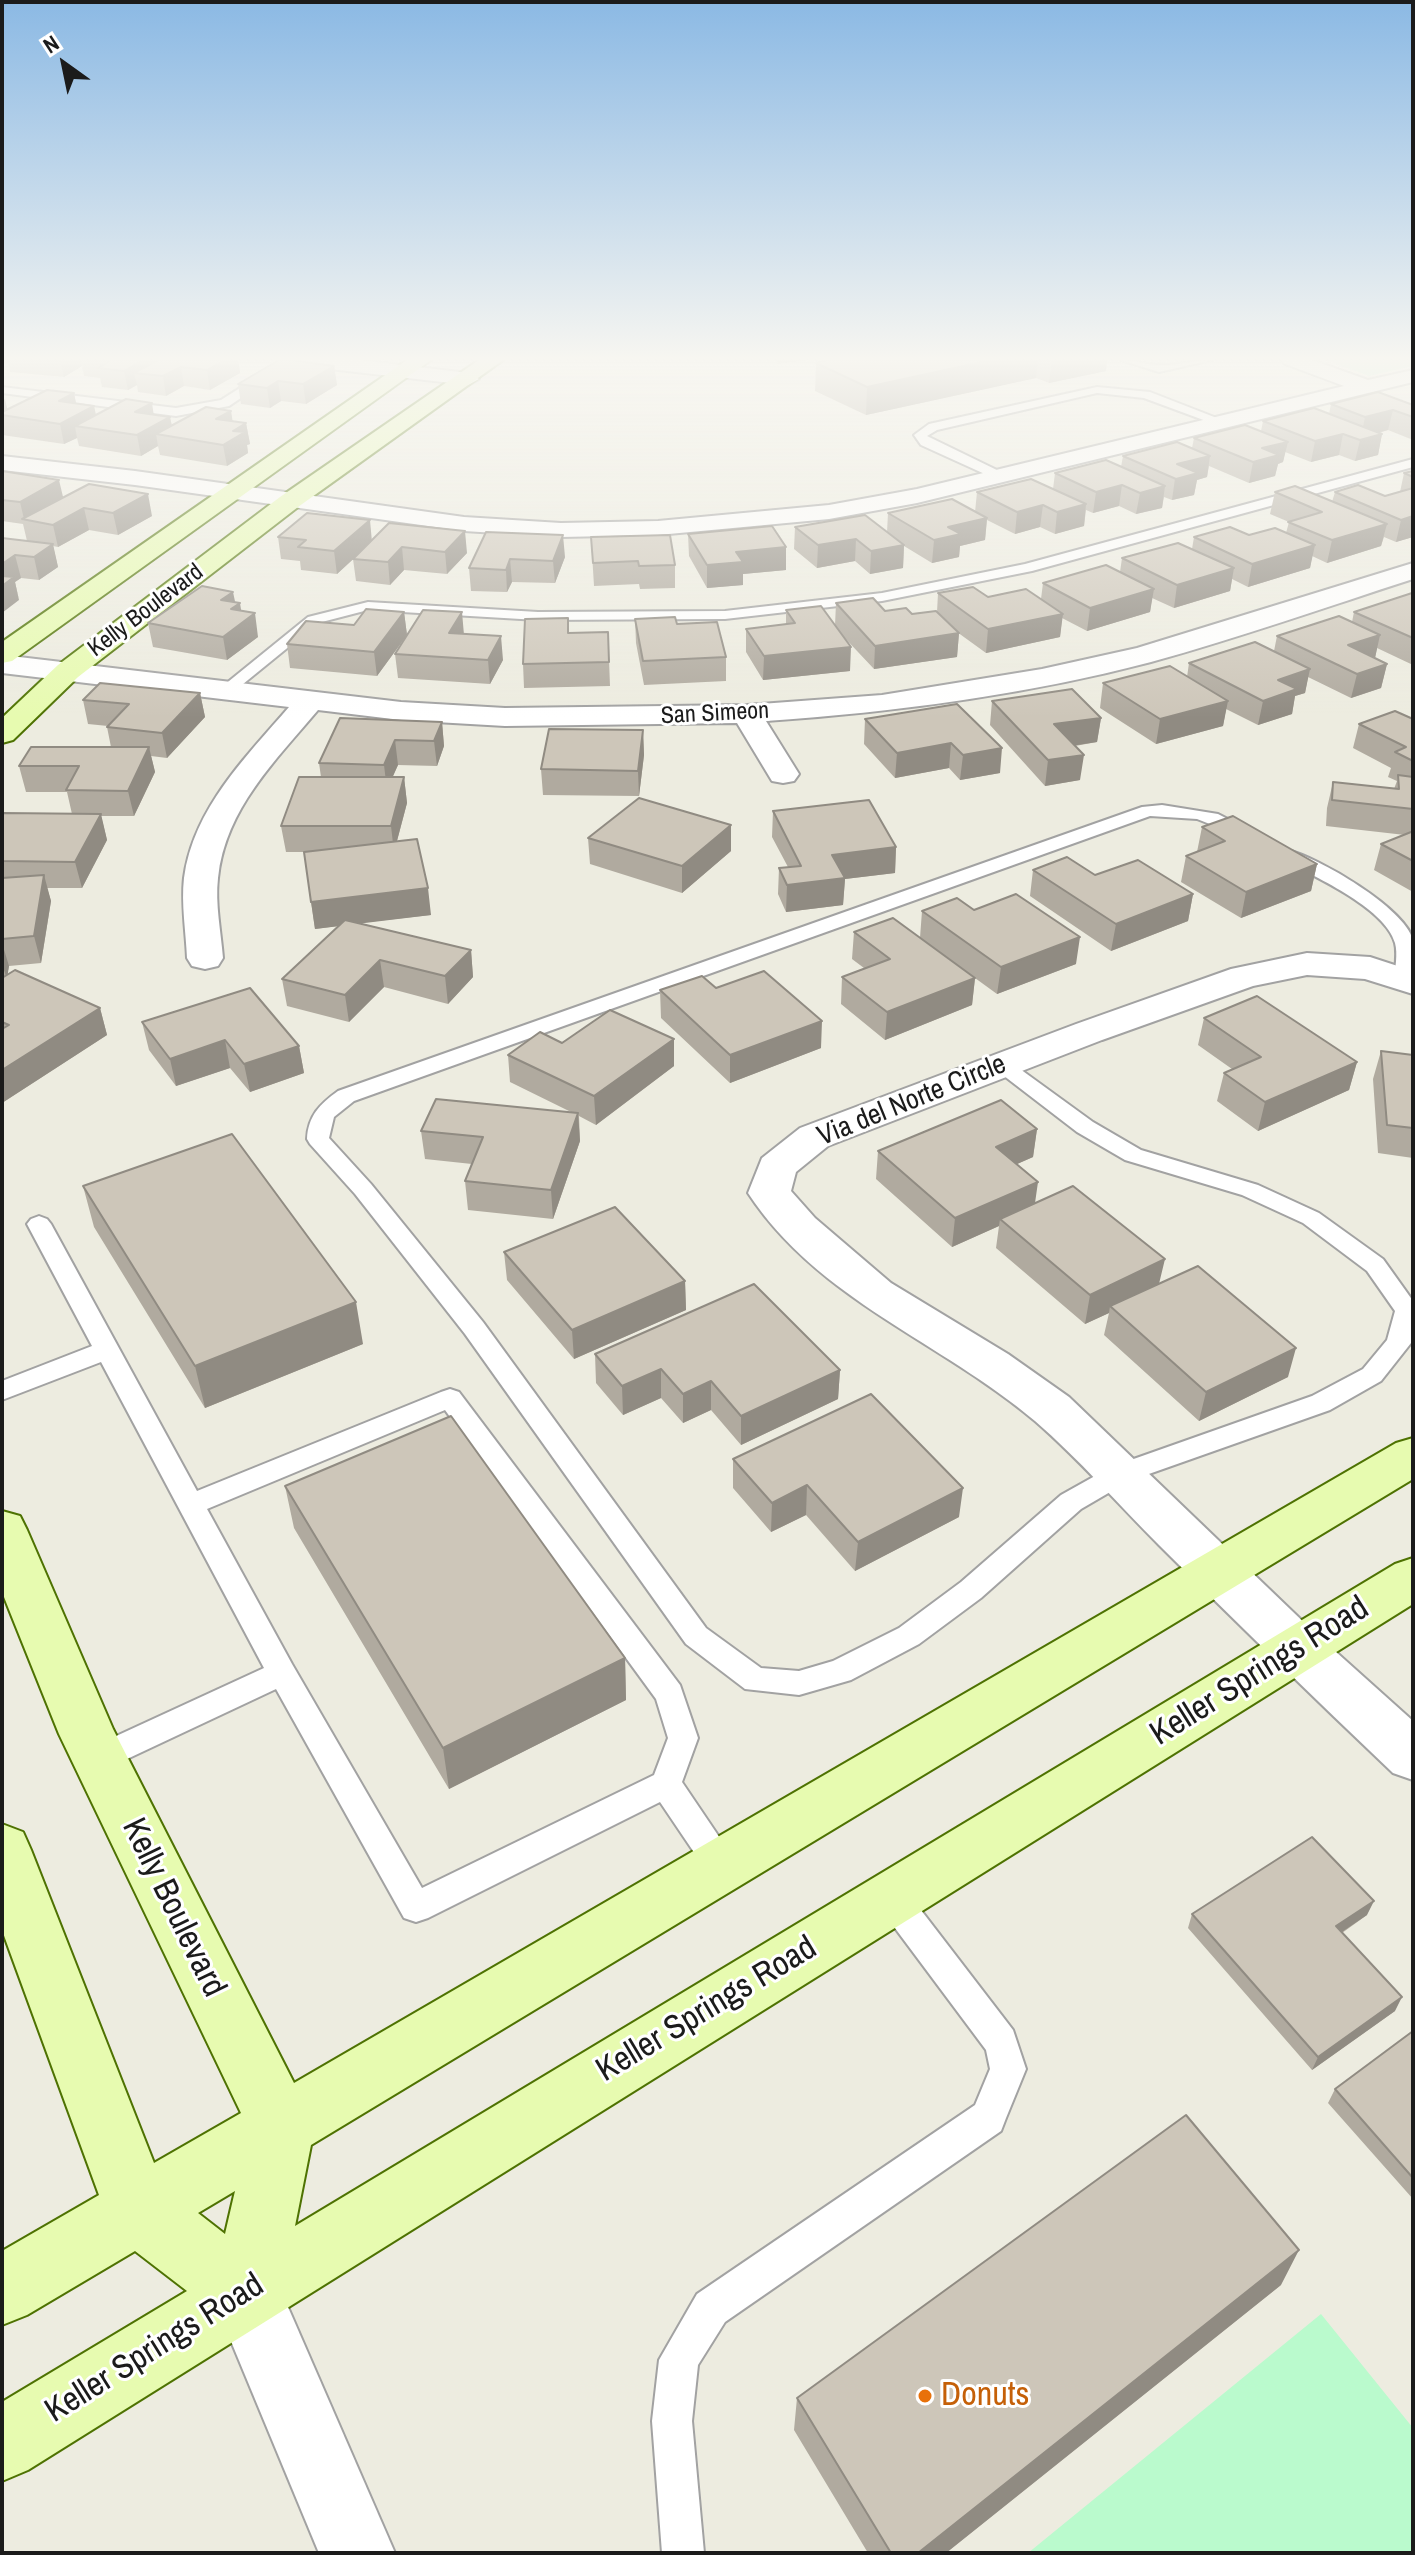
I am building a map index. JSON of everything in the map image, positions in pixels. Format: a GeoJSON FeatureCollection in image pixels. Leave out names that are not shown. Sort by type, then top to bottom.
{"type":"FeatureCollection","features":[{"type":"Feature","properties":{"kind":"main road","name":"Kelly Boulevard"},"geometry":{"type":"LineString","coordinates":[[2,655],[249,479]]}},
{"type":"Feature","properties":{"kind":"main road","name":"Kelly Boulevard"},"geometry":{"type":"LineString","coordinates":[[2,734],[68,671],[322,479]]}},
{"type":"Feature","properties":{"kind":"main road"},"geometry":{"type":"LineString","coordinates":[[2,2290],[282,2128],[1218,1569],[1413,1456]]}},
{"type":"Feature","properties":{"kind":"main road","name":"Kelly Boulevard"},"geometry":{"type":"LineString","coordinates":[[2,1530],[99,1758],[282,2128]]}},
{"type":"Feature","properties":{"kind":"main road","name":"Keller Springs Road"},"geometry":{"type":"LineString","coordinates":[[2,2444],[1413,1578]]}},
{"type":"Feature","properties":{"kind":"main road"},"geometry":{"type":"LineString","coordinates":[[2,1850],[139,2211],[246,2293],[282,2128]]}},
{"type":"Feature","properties":{"kind":"street"},"geometry":{"type":"LineString","coordinates":[[125,479],[464,524],[561,530],[658,528],[829,512],[983,479]]}},
{"type":"Feature","properties":{"kind":"street","name":"San Simeon"},"geometry":{"type":"LineString","coordinates":[[2,664],[309,702],[505,717],[747,714],[882,704],[1042,678],[1144,655],[1413,571]]}},
{"type":"Feature","properties":{"kind":"street"},"geometry":{"type":"LineString","coordinates":[[205,958],[201,877],[214,830],[238,789],[309,702]]}},
{"type":"Feature","properties":{"kind":"street"},"geometry":{"type":"LineString","coordinates":[[747,714],[783,774]]}},
{"type":"Feature","properties":{"kind":"street","name":"Via del Norte Circle"},"geometry":{"type":"LineString","coordinates":[[1409,981],[1370,968],[1307,964],[1244,977],[814,1137],[777,1167],[769,1193],[800,1228],[875,1294],[992,1366],[1052,1409],[1297,1649],[1413,1756]]}},
{"type":"Feature","properties":{"kind":"street"},"geometry":{"type":"LineString","coordinates":[[246,2293],[357,2553]]}},
{"type":"Feature","properties":{"kind":"lane"},"geometry":{"type":"LineString","coordinates":[[226,690],[313,620],[368,606],[538,616],[725,615],[882,597],[1027,568],[1353,479]]}},
{"type":"Feature","properties":{"kind":"lane"},"geometry":{"type":"LineString","coordinates":[[1002,1065],[1085,1127],[1133,1155],[1250,1190],[1311,1218],[1375,1265],[1407,1311],[1399,1343],[1372,1375],[1321,1403],[1120,1474],[1071,1502],[971,1590],[909,1636],[841,1671],[799,1683],[755,1680],[696,1636],[474,1328],[363,1189],[318,1139],[318,1122],[324,1111],[346,1096],[1148,811],[1190,811],[1212,816],[1362,896],[1381,911],[1404,941],[1409,981]]}},
{"type":"Feature","properties":{"kind":"lane"},"geometry":{"type":"LineString","coordinates":[[39,1224],[107,1350],[282,1673],[416,1907],[666,1784],[683,1738],[669,1694],[450,1398],[191,1505]]}},
{"type":"Feature","properties":{"kind":"lane"},"geometry":{"type":"LineString","coordinates":[[2,1391],[107,1350]]}},
{"type":"Feature","properties":{"kind":"lane"},"geometry":{"type":"LineString","coordinates":[[99,1758],[282,1673]]}},
{"type":"Feature","properties":{"kind":"lane"},"geometry":{"type":"LineString","coordinates":[[666,1784],[721,1866]]}},
{"type":"Feature","properties":{"kind":"lane"},"geometry":{"type":"LineString","coordinates":[[683,2553],[672,2421],[677,2375],[679,2360],[711,2308],[988,2118],[1008,2069],[1001,2042],[892,1898]]}},
{"type":"Feature","properties":{"kind":"green space"},"geometry":{"type":"Polygon","coordinates":[[[1321,2314],[1413,2428],[1413,2553],[1028,2553],[1321,2314]]]}},
{"type":"Feature","properties":{"kind":"building"},"geometry":{"type":"Polygon","coordinates":[[[2,479],[59,480],[20,502],[2,500],[2,479]]]}},
{"type":"Feature","properties":{"kind":"building"},"geometry":{"type":"Polygon","coordinates":[[[1032,479],[1086,504],[1057,512],[1043,505],[1017,512],[977,492],[1032,479]]]}},
{"type":"Feature","properties":{"kind":"building"},"geometry":{"type":"Polygon","coordinates":[[[1068,479],[1150,479],[1165,486],[1140,493],[1122,485],[1096,492],[1068,479]]]}},
{"type":"Feature","properties":{"kind":"building"},"geometry":{"type":"Polygon","coordinates":[[[89,484],[148,494],[113,513],[84,508],[53,525],[22,519],[89,484]]]}},
{"type":"Feature","properties":{"kind":"building"},"geometry":{"type":"Polygon","coordinates":[[[1358,485],[1385,496],[1413,488],[1413,516],[1401,520],[1335,492],[1358,485]]]}},
{"type":"Feature","properties":{"kind":"building"},"geometry":{"type":"Polygon","coordinates":[[[1295,486],[1387,524],[1332,540],[1288,522],[1322,512],[1275,492],[1295,486]]]}},
{"type":"Feature","properties":{"kind":"building"},"geometry":{"type":"Polygon","coordinates":[[[952,499],[987,518],[948,527],[961,534],[934,540],[888,513],[952,499]]]}},
{"type":"Feature","properties":{"kind":"building"},"geometry":{"type":"Polygon","coordinates":[[[307,513],[370,520],[334,551],[298,547],[306,540],[278,537],[307,513]]]}},
{"type":"Feature","properties":{"kind":"building"},"geometry":{"type":"Polygon","coordinates":[[[865,515],[904,545],[871,551],[856,539],[818,545],[795,527],[865,515]]]}},
{"type":"Feature","properties":{"kind":"building"},"geometry":{"type":"Polygon","coordinates":[[[389,523],[465,531],[445,552],[402,547],[388,562],[353,559],[389,523]]]}},
{"type":"Feature","properties":{"kind":"building"},"geometry":{"type":"Polygon","coordinates":[[[772,526],[786,547],[736,552],[743,562],[707,565],[688,534],[772,526]]]}},
{"type":"Feature","properties":{"kind":"building"},"geometry":{"type":"Polygon","coordinates":[[[1230,527],[1249,535],[1275,528],[1315,545],[1252,564],[1194,537],[1230,527]]]}},
{"type":"Feature","properties":{"kind":"building"},"geometry":{"type":"Polygon","coordinates":[[[486,532],[563,535],[553,561],[510,559],[506,570],[469,568],[486,532]]]}},
{"type":"Feature","properties":{"kind":"building"},"geometry":{"type":"Polygon","coordinates":[[[670,535],[675,565],[639,566],[638,561],[593,563],[591,537],[670,535]]]}},
{"type":"Feature","properties":{"kind":"building"},"geometry":{"type":"Polygon","coordinates":[[[2,538],[53,544],[34,557],[15,555],[2,564],[2,538]]]}},
{"type":"Feature","properties":{"kind":"building"},"geometry":{"type":"Polygon","coordinates":[[[1178,543],[1234,568],[1177,585],[1122,558],[1178,543]]]}},
{"type":"Feature","properties":{"kind":"building"},"geometry":{"type":"Polygon","coordinates":[[[1106,565],[1154,589],[1090,608],[1043,583],[1106,565]]]}},
{"type":"Feature","properties":{"kind":"building"},"geometry":{"type":"Polygon","coordinates":[[[2,576],[14,577],[2,586],[2,576]]]}},
{"type":"Feature","properties":{"kind":"building"},"geometry":{"type":"Polygon","coordinates":[[[202,586],[233,592],[221,600],[240,603],[231,609],[255,613],[223,637],[148,623],[202,586]]]}},
{"type":"Feature","properties":{"kind":"building"},"geometry":{"type":"Polygon","coordinates":[[[973,587],[988,597],[1026,589],[1063,614],[988,629],[938,593],[973,587]]]}},
{"type":"Feature","properties":{"kind":"building"},"geometry":{"type":"Polygon","coordinates":[[[1412,593],[1413,638],[1354,612],[1412,593]]]}},
{"type":"Feature","properties":{"kind":"building"},"geometry":{"type":"Polygon","coordinates":[[[873,598],[885,611],[906,608],[912,614],[936,611],[959,633],[875,646],[836,603],[873,598]]]}},
{"type":"Feature","properties":{"kind":"building"},"geometry":{"type":"Polygon","coordinates":[[[821,606],[851,647],[764,656],[746,629],[795,623],[786,610],[821,606]]]}},
{"type":"Feature","properties":{"kind":"building"},"geometry":{"type":"Polygon","coordinates":[[[366,609],[404,612],[374,652],[287,644],[306,621],[354,625],[366,609]]]}},
{"type":"Feature","properties":{"kind":"building"},"geometry":{"type":"Polygon","coordinates":[[[423,610],[462,612],[449,633],[501,636],[488,660],[395,654],[423,610]]]}},
{"type":"Feature","properties":{"kind":"building"},"geometry":{"type":"Polygon","coordinates":[[[1339,616],[1380,635],[1348,645],[1387,664],[1357,674],[1277,636],[1339,616]]]}},
{"type":"Feature","properties":{"kind":"building"},"geometry":{"type":"Polygon","coordinates":[[[675,617],[677,624],[717,622],[726,657],[643,661],[635,619],[675,617]]]}},
{"type":"Feature","properties":{"kind":"building"},"geometry":{"type":"Polygon","coordinates":[[[568,618],[568,633],[608,632],[609,662],[523,664],[525,619],[568,618]]]}},
{"type":"Feature","properties":{"kind":"building"},"geometry":{"type":"Polygon","coordinates":[[[1255,642],[1310,669],[1278,680],[1297,689],[1263,701],[1189,663],[1255,642]]]}},
{"type":"Feature","properties":{"kind":"building"},"geometry":{"type":"Polygon","coordinates":[[[1170,666],[1228,701],[1160,719],[1103,683],[1170,666]]]}},
{"type":"Feature","properties":{"kind":"building"},"geometry":{"type":"Polygon","coordinates":[[[100,683],[200,693],[162,733],[107,727],[129,704],[83,700],[100,683]]]}},
{"type":"Feature","properties":{"kind":"building"},"geometry":{"type":"Polygon","coordinates":[[[1072,689],[1101,718],[1054,724],[1084,755],[1048,760],[992,701],[1072,689]]]}},
{"type":"Feature","properties":{"kind":"building"},"geometry":{"type":"Polygon","coordinates":[[[957,704],[1002,748],[963,755],[951,743],[897,753],[865,719],[957,704]]]}},
{"type":"Feature","properties":{"kind":"building"},"geometry":{"type":"Polygon","coordinates":[[[1395,711],[1413,719],[1413,761],[1395,752],[1406,747],[1359,724],[1395,711]]]}},
{"type":"Feature","properties":{"kind":"building"},"geometry":{"type":"Polygon","coordinates":[[[340,718],[442,722],[434,741],[395,740],[384,765],[319,763],[340,718]]]}},
{"type":"Feature","properties":{"kind":"building"},"geometry":{"type":"Polygon","coordinates":[[[549,729],[643,730],[638,771],[541,769],[549,729]]]}},
{"type":"Feature","properties":{"kind":"building"},"geometry":{"type":"Polygon","coordinates":[[[31,747],[149,747],[128,791],[66,790],[79,766],[19,766],[31,747]]]}},
{"type":"Feature","properties":{"kind":"building"},"geometry":{"type":"Polygon","coordinates":[[[1398,775],[1413,777],[1413,809],[1332,800],[1333,782],[1399,789],[1398,775]]]}},
{"type":"Feature","properties":{"kind":"building"},"geometry":{"type":"Polygon","coordinates":[[[299,777],[404,777],[391,826],[281,826],[299,777]]]}},
{"type":"Feature","properties":{"kind":"building"},"geometry":{"type":"Polygon","coordinates":[[[639,798],[731,825],[682,866],[588,838],[639,798]]]}},
{"type":"Feature","properties":{"kind":"building"},"geometry":{"type":"Polygon","coordinates":[[[869,800],[896,847],[832,855],[845,878],[787,885],[779,868],[801,866],[773,811],[869,800]]]}},
{"type":"Feature","properties":{"kind":"building"},"geometry":{"type":"Polygon","coordinates":[[[3,813],[101,814],[75,862],[2,861],[3,813]]]}},
{"type":"Feature","properties":{"kind":"building"},"geometry":{"type":"Polygon","coordinates":[[[1233,816],[1317,864],[1246,892],[1186,856],[1225,841],[1202,827],[1233,816]]]}},
{"type":"Feature","properties":{"kind":"building"},"geometry":{"type":"Polygon","coordinates":[[[1411,832],[1413,861],[1381,844],[1411,832]]]}},
{"type":"Feature","properties":{"kind":"building"},"geometry":{"type":"Polygon","coordinates":[[[417,839],[428,888],[311,902],[304,852],[417,839]]]}},
{"type":"Feature","properties":{"kind":"building"},"geometry":{"type":"Polygon","coordinates":[[[1067,857],[1095,875],[1138,860],[1193,894],[1116,924],[1033,870],[1067,857]]]}},
{"type":"Feature","properties":{"kind":"building"},"geometry":{"type":"Polygon","coordinates":[[[44,875],[34,936],[2,939],[2,878],[44,875]]]}},
{"type":"Feature","properties":{"kind":"building"},"geometry":{"type":"Polygon","coordinates":[[[1016,894],[1080,937],[1001,967],[922,911],[957,898],[974,910],[1016,894]]]}},
{"type":"Feature","properties":{"kind":"building"},"geometry":{"type":"Polygon","coordinates":[[[893,918],[975,978],[887,1012],[842,977],[890,959],[854,932],[893,918]]]}},
{"type":"Feature","properties":{"kind":"building"},"geometry":{"type":"Polygon","coordinates":[[[345,920],[471,950],[445,976],[380,960],[345,995],[282,979],[345,920]]]}},
{"type":"Feature","properties":{"kind":"building"},"geometry":{"type":"Polygon","coordinates":[[[15,970],[100,1008],[2,1070],[2,1029],[9,1025],[2,1022],[2,978],[15,970]]]}},
{"type":"Feature","properties":{"kind":"building"},"geometry":{"type":"Polygon","coordinates":[[[764,971],[822,1021],[730,1055],[660,990],[702,976],[716,988],[764,971]]]}},
{"type":"Feature","properties":{"kind":"building"},"geometry":{"type":"Polygon","coordinates":[[[250,988],[299,1046],[244,1064],[225,1040],[170,1059],[142,1022],[250,988]]]}},
{"type":"Feature","properties":{"kind":"building"},"geometry":{"type":"Polygon","coordinates":[[[1257,996],[1357,1062],[1265,1102],[1224,1073],[1261,1057],[1204,1018],[1257,996]]]}},
{"type":"Feature","properties":{"kind":"building"},"geometry":{"type":"Polygon","coordinates":[[[610,1010],[674,1039],[594,1096],[508,1055],[540,1032],[562,1043],[610,1010]]]}},
{"type":"Feature","properties":{"kind":"building"},"geometry":{"type":"Polygon","coordinates":[[[1381,1051],[1413,1055],[1413,1128],[1387,1125],[1381,1051]]]}},
{"type":"Feature","properties":{"kind":"building"},"geometry":{"type":"Polygon","coordinates":[[[436,1099],[578,1113],[551,1190],[465,1181],[483,1137],[421,1131],[436,1099]]]}},
{"type":"Feature","properties":{"kind":"building"},"geometry":{"type":"Polygon","coordinates":[[[1001,1100],[1037,1129],[996,1147],[1038,1182],[955,1218],[878,1151],[1001,1100]]]}},
{"type":"Feature","properties":{"kind":"building"},"geometry":{"type":"Polygon","coordinates":[[[232,1134],[356,1302],[195,1366],[83,1186],[232,1134]]]}},
{"type":"Feature","properties":{"kind":"building"},"geometry":{"type":"Polygon","coordinates":[[[1073,1186],[1165,1259],[1090,1295],[1000,1219],[1073,1186]]]}},
{"type":"Feature","properties":{"kind":"building"},"geometry":{"type":"Polygon","coordinates":[[[615,1207],[685,1281],[572,1330],[504,1252],[615,1207]]]}},
{"type":"Feature","properties":{"kind":"building"},"geometry":{"type":"Polygon","coordinates":[[[1198,1266],[1296,1348],[1206,1392],[1110,1306],[1198,1266]]]}},
{"type":"Feature","properties":{"kind":"building"},"geometry":{"type":"Polygon","coordinates":[[[754,1284],[840,1370],[741,1416],[711,1381],[683,1394],[661,1369],[622,1386],[595,1354],[754,1284]]]}},
{"type":"Feature","properties":{"kind":"building"},"geometry":{"type":"Polygon","coordinates":[[[871,1394],[963,1488],[858,1542],[807,1485],[772,1503],[733,1459],[871,1394]]]}},
{"type":"Feature","properties":{"kind":"building"},"geometry":{"type":"Polygon","coordinates":[[[451,1416],[625,1658],[443,1748],[285,1486],[451,1416]]]}},
{"type":"Feature","properties":{"kind":"building"},"geometry":{"type":"Polygon","coordinates":[[[1312,1837],[1374,1901],[1336,1926],[1402,1997],[1318,2057],[1192,1914],[1312,1837]]]}},
{"type":"Feature","properties":{"kind":"building"},"geometry":{"type":"Polygon","coordinates":[[[1413,2031],[1413,2178],[1335,2089],[1413,2031]]]}},
{"type":"Feature","properties":{"kind":"building"},"geometry":{"type":"Polygon","coordinates":[[[1186,2115],[1299,2250],[918,2553],[891,2553],[797,2398],[1186,2115]]]}},
{"type":"Feature","properties":{"kind":"place","name":"Donuts"},"geometry":{"type":"Point","coordinates":[925,2396]}}]}
